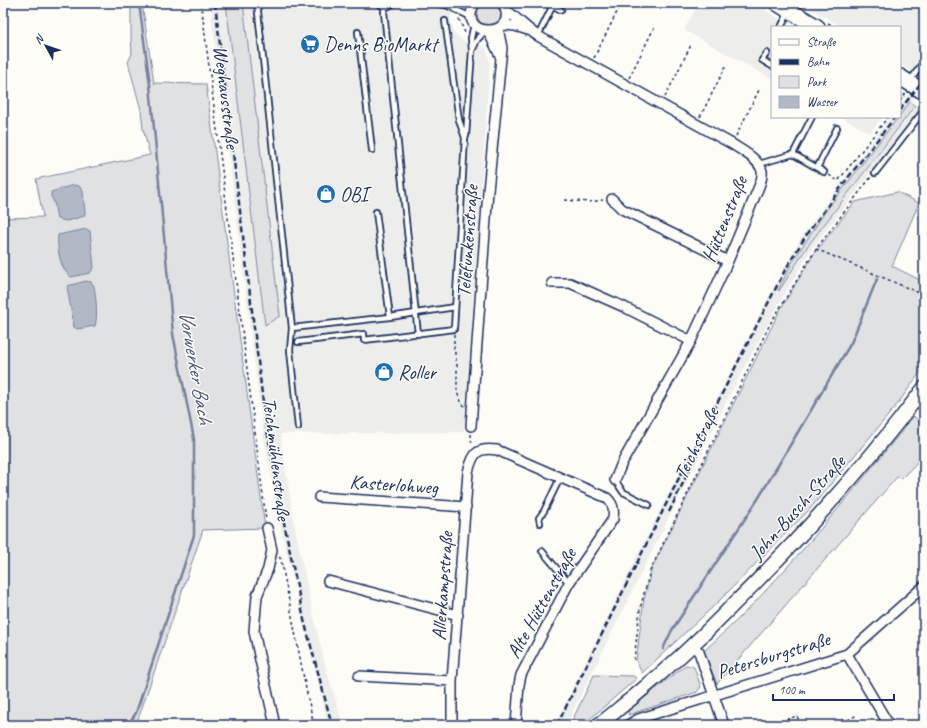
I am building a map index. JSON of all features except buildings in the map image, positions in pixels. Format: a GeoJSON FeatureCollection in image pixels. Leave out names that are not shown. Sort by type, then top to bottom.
{"type":"FeatureCollection","features":[{"type":"Feature","properties":{"kind":"main road"},"geometry":{"type":"LineString","coordinates":[[777,3],[814,26]]}},
{"type":"Feature","properties":{"kind":"main road"},"geometry":{"type":"LineString","coordinates":[[905,84],[924,91]]}},
{"type":"Feature","properties":{"kind":"main road","name":"John-Busch-Straße"},"geometry":{"type":"LineString","coordinates":[[692,645],[776,562],[816,519],[903,416],[924,388]]}},
{"type":"Feature","properties":{"kind":"main road","name":"Petersburgstraße"},"geometry":{"type":"LineString","coordinates":[[598,725],[649,684],[692,645]]}},
{"type":"Feature","properties":{"kind":"street"},"geometry":{"type":"LineString","coordinates":[[473,20],[471,13],[475,3]]}},
{"type":"Feature","properties":{"kind":"street","name":"Telefunkenstraße"},"geometry":{"type":"LineString","coordinates":[[471,426],[488,191],[498,103],[502,48],[500,27],[506,16],[504,7]]}},
{"type":"Feature","properties":{"kind":"street","name":"Telefunkenstraße"},"geometry":{"type":"LineString","coordinates":[[504,7],[529,30]]}},
{"type":"Feature","properties":{"kind":"street","name":"Telefunkenstraße"},"geometry":{"type":"LineString","coordinates":[[473,20],[481,29],[487,31],[501,58]]}},
{"type":"Feature","properties":{"kind":"street"},"geometry":{"type":"LineString","coordinates":[[487,31],[500,27],[515,26],[529,30]]}},
{"type":"Feature","properties":{"kind":"street","name":"Hüttenstraße"},"geometry":{"type":"LineString","coordinates":[[529,30],[732,144],[759,164],[762,171],[758,189],[728,261],[691,341],[622,463],[615,480]]}},
{"type":"Feature","properties":{"kind":"street"},"geometry":{"type":"LineString","coordinates":[[612,198],[622,209],[728,261]]}},
{"type":"Feature","properties":{"kind":"street"},"geometry":{"type":"LineString","coordinates":[[552,282],[570,283],[624,307],[691,341]]}},
{"type":"Feature","properties":{"kind":"street"},"geometry":{"type":"LineString","coordinates":[[477,452],[486,448],[497,450],[560,478]]}},
{"type":"Feature","properties":{"kind":"street","name":"Allerkampstraße"},"geometry":{"type":"LineString","coordinates":[[452,725],[452,681],[468,472],[472,460],[477,452]]}},
{"type":"Feature","properties":{"kind":"street","name":"Alte Hüttenstraße"},"geometry":{"type":"LineString","coordinates":[[516,725],[521,675],[568,583],[613,519],[613,506],[607,498],[560,478]]}},
{"type":"Feature","properties":{"kind":"street","name":"Kasterlohweg"},"geometry":{"type":"LineString","coordinates":[[319,497],[466,507]]}},
{"type":"Feature","properties":{"kind":"street","name":"Teichmühlenstraße"},"geometry":{"type":"LineString","coordinates":[[267,528],[272,550],[268,569],[257,596],[254,631],[275,725]]}},
{"type":"Feature","properties":{"kind":"street"},"geometry":{"type":"LineString","coordinates":[[328,581],[458,615]]}},
{"type":"Feature","properties":{"kind":"street","name":"Petersburgstraße"},"geometry":{"type":"LineString","coordinates":[[692,645],[699,652],[714,695],[847,654],[923,590]]}},
{"type":"Feature","properties":{"kind":"street"},"geometry":{"type":"LineString","coordinates":[[847,654],[889,725]]}},
{"type":"Feature","properties":{"kind":"street"},"geometry":{"type":"LineString","coordinates":[[359,676],[452,681]]}},
{"type":"Feature","properties":{"kind":"street"},"geometry":{"type":"LineString","coordinates":[[628,725],[638,718],[714,695],[724,725]]}},
{"type":"Feature","properties":{"kind":"lane"},"geometry":{"type":"LineString","coordinates":[[256,3],[292,328],[290,350],[298,427]]}},
{"type":"Feature","properties":{"kind":"lane"},"geometry":{"type":"LineString","coordinates":[[379,3],[385,7],[390,7],[394,3]]}},
{"type":"Feature","properties":{"kind":"lane"},"geometry":{"type":"LineString","coordinates":[[436,3],[446,5],[475,3]]}},
{"type":"Feature","properties":{"kind":"lane"},"geometry":{"type":"LineString","coordinates":[[538,36],[550,4],[561,10]]}},
{"type":"Feature","properties":{"kind":"lane"},"geometry":{"type":"LineString","coordinates":[[298,342],[364,334],[364,340],[454,329],[473,20],[446,5]]}},
{"type":"Feature","properties":{"kind":"lane"},"geometry":{"type":"LineString","coordinates":[[385,7],[384,12],[418,334]]}},
{"type":"Feature","properties":{"kind":"lane"},"geometry":{"type":"LineString","coordinates":[[782,26],[790,11]]}},
{"type":"Feature","properties":{"kind":"lane"},"geometry":{"type":"LineString","coordinates":[[445,21],[459,120],[465,138]]}},
{"type":"Feature","properties":{"kind":"lane"},"geometry":{"type":"LineString","coordinates":[[472,51],[477,40],[487,31]]}},
{"type":"Feature","properties":{"kind":"lane"},"geometry":{"type":"LineString","coordinates":[[358,32],[372,150]]}},
{"type":"Feature","properties":{"kind":"lane"},"geometry":{"type":"LineString","coordinates":[[767,53],[762,60],[771,65]]}},
{"type":"Feature","properties":{"kind":"lane"},"geometry":{"type":"LineString","coordinates":[[905,84],[924,61]]}},
{"type":"Feature","properties":{"kind":"lane"},"geometry":{"type":"LineString","coordinates":[[875,173],[924,110]]}},
{"type":"Feature","properties":{"kind":"lane"},"geometry":{"type":"LineString","coordinates":[[759,164],[793,154],[811,118]]}},
{"type":"Feature","properties":{"kind":"lane"},"geometry":{"type":"LineString","coordinates":[[817,168],[837,128]]}},
{"type":"Feature","properties":{"kind":"lane"},"geometry":{"type":"LineString","coordinates":[[793,154],[824,172]]}},
{"type":"Feature","properties":{"kind":"lane"},"geometry":{"type":"LineString","coordinates":[[376,212],[390,316]]}},
{"type":"Feature","properties":{"kind":"lane"},"geometry":{"type":"LineString","coordinates":[[292,328],[455,307]]}},
{"type":"Feature","properties":{"kind":"lane"},"geometry":{"type":"LineString","coordinates":[[540,523],[539,518],[560,478]]}},
{"type":"Feature","properties":{"kind":"lane"},"geometry":{"type":"LineString","coordinates":[[615,480],[623,492],[649,505]]}},
{"type":"Feature","properties":{"kind":"lane"},"geometry":{"type":"LineString","coordinates":[[542,551],[568,583]]}},
{"type":"Feature","properties":{"kind":"path","name":"Weghausstraße"},"geometry":{"type":"LineString","coordinates":[[201,3],[225,194]]}},
{"type":"Feature","properties":{"kind":"path"},"geometry":{"type":"LineString","coordinates":[[591,65],[619,8]]}},
{"type":"Feature","properties":{"kind":"path"},"geometry":{"type":"LineString","coordinates":[[626,84],[654,28]]}},
{"type":"Feature","properties":{"kind":"path"},"geometry":{"type":"LineString","coordinates":[[661,104],[691,45]]}},
{"type":"Feature","properties":{"kind":"path"},"geometry":{"type":"LineString","coordinates":[[696,124],[726,66]]}},
{"type":"Feature","properties":{"kind":"path"},"geometry":{"type":"LineString","coordinates":[[901,98],[905,84]]}},
{"type":"Feature","properties":{"kind":"path"},"geometry":{"type":"LineString","coordinates":[[732,144],[759,90]]}},
{"type":"Feature","properties":{"kind":"path"},"geometry":{"type":"LineString","coordinates":[[824,172],[838,181],[887,118]]}},
{"type":"Feature","properties":{"kind":"path","name":"Teichstraße"},"geometry":{"type":"LineString","coordinates":[[634,660],[640,609],[650,571],[770,324],[816,250],[875,173]]}},
{"type":"Feature","properties":{"kind":"path","name":"Teichmühlenstraße"},"geometry":{"type":"LineString","coordinates":[[225,194],[267,528]]}},
{"type":"Feature","properties":{"kind":"path"},"geometry":{"type":"LineString","coordinates":[[565,200],[589,202],[612,198]]}},
{"type":"Feature","properties":{"kind":"path"},"geometry":{"type":"LineString","coordinates":[[816,250],[924,295]]}},
{"type":"Feature","properties":{"kind":"path"},"geometry":{"type":"LineString","coordinates":[[454,329],[454,348],[457,365],[457,392],[462,404],[472,412]]}},
{"type":"Feature","properties":{"kind":"path"},"geometry":{"type":"LineString","coordinates":[[471,426],[471,440],[477,452]]}},
{"type":"Feature","properties":{"kind":"path"},"geometry":{"type":"LineString","coordinates":[[272,550],[281,559],[304,682],[314,725]]}},
{"type":"Feature","properties":{"kind":"path"},"geometry":{"type":"LineString","coordinates":[[831,725],[839,720],[848,720],[857,715]]}},
{"type":"Feature","properties":{"kind":"path"},"geometry":{"type":"LineString","coordinates":[[769,725],[797,716],[801,725]]}},
{"type":"Feature","properties":{"kind":"shaded area"},"geometry":{"type":"Polygon","coordinates":[[[210,3],[226,3],[266,325],[280,315],[243,3],[454,3],[451,18],[453,31],[463,41],[486,47],[490,64],[464,432],[280,434],[295,528],[310,600],[324,661],[343,725],[328,725],[281,528],[263,433],[210,3]]]}},
{"type":"Feature","properties":{"kind":"shaded area"},"geometry":{"type":"Polygon","coordinates":[[[699,3],[753,3],[791,26],[771,26],[771,78],[684,30],[699,3]]]}},
{"type":"Feature","properties":{"kind":"shaded area"},"geometry":{"type":"Polygon","coordinates":[[[802,3],[924,3],[924,84],[901,115],[901,105],[921,77],[901,65],[901,26],[839,26],[802,3]]]}},
{"type":"Feature","properties":{"kind":"shaded area"},"geometry":{"type":"Polygon","coordinates":[[[924,96],[924,106],[813,247],[778,305],[725,404],[566,725],[555,725],[641,548],[767,300],[801,238],[890,118],[898,118],[825,212],[793,261],[778,290],[779,291],[807,247],[924,96]]]}},
{"type":"Feature","properties":{"kind":"shaded area"},"geometry":{"type":"Polygon","coordinates":[[[843,118],[882,118],[870,133],[843,118]]]}},
{"type":"Feature","properties":{"kind":"green space"},"geometry":{"type":"Polygon","coordinates":[[[489,2],[497,6],[501,14],[497,22],[489,26],[481,22],[477,14],[481,6],[489,2]]]}},
{"type":"Feature","properties":{"kind":"green space"},"geometry":{"type":"Polygon","coordinates":[[[131,3],[142,3],[154,83],[206,84],[265,528],[203,530],[136,725],[3,725],[3,218],[43,217],[36,179],[150,155],[143,129],[141,110],[128,62],[132,54],[131,3]]]}},
{"type":"Feature","properties":{"kind":"green space"},"geometry":{"type":"Polygon","coordinates":[[[226,3],[243,3],[280,316],[265,325],[226,3]]]}},
{"type":"Feature","properties":{"kind":"green space"},"geometry":{"type":"Polygon","coordinates":[[[910,102],[915,106],[807,247],[779,291],[778,290],[793,261],[825,212],[898,118],[901,118],[901,114],[910,102]]]}},
{"type":"Feature","properties":{"kind":"green space"},"geometry":{"type":"Polygon","coordinates":[[[897,192],[919,203],[892,266],[924,282],[924,367],[896,406],[809,510],[716,604],[642,673],[636,661],[644,599],[652,568],[780,310],[814,254],[855,202],[897,192]]]}},
{"type":"Feature","properties":{"kind":"green space"},"geometry":{"type":"Polygon","coordinates":[[[914,416],[924,428],[924,455],[902,478],[897,477],[717,684],[704,651],[776,580],[856,487],[914,416]]]}},
{"type":"Feature","properties":{"kind":"green space"},"geometry":{"type":"Polygon","coordinates":[[[686,665],[694,667],[701,687],[697,692],[628,715],[629,710],[686,665]]]}},
{"type":"Feature","properties":{"kind":"green space"},"geometry":{"type":"Polygon","coordinates":[[[594,675],[633,676],[637,678],[583,725],[570,725],[594,675]]]}},
{"type":"Feature","properties":{"kind":"water"},"geometry":{"type":"Polygon","coordinates":[[[73,185],[79,186],[83,191],[84,216],[67,221],[57,219],[51,192],[73,185]]]}},
{"type":"Feature","properties":{"kind":"water"},"geometry":{"type":"Polygon","coordinates":[[[86,229],[90,231],[94,267],[90,273],[71,277],[61,263],[58,235],[86,229]]]}},
{"type":"Feature","properties":{"kind":"water"},"geometry":{"type":"Polygon","coordinates":[[[86,281],[91,282],[94,286],[96,322],[95,326],[77,329],[74,327],[67,286],[86,281]]]}},
{"type":"Feature","properties":{"kind":"waterway","name":"Vorwerker Bach"},"geometry":{"type":"LineString","coordinates":[[128,725],[136,713],[194,535],[194,439],[173,334],[150,85],[139,3]]}},
{"type":"Feature","properties":{"kind":"waterway"},"geometry":{"type":"LineString","coordinates":[[663,649],[672,630],[758,499],[851,343],[877,279]]}},
{"type":"Feature","properties":{"kind":"railway"},"geometry":{"type":"LineString","coordinates":[[215,3],[265,419],[304,620],[332,725]]}},
{"type":"Feature","properties":{"kind":"railway"},"geometry":{"type":"LineString","coordinates":[[901,109],[924,79]]}},
{"type":"Feature","properties":{"kind":"railway"},"geometry":{"type":"LineString","coordinates":[[557,725],[680,476],[784,272],[805,237],[894,118]]}},
{"type":"Feature","properties":{"kind":"railway"},"geometry":{"type":"LineString","coordinates":[[669,512],[697,454]]}},
{"type":"Feature","properties":{"kind":"place","name":"Denns BioMarkt"},"geometry":{"type":"Point","coordinates":[310,44]}},
{"type":"Feature","properties":{"kind":"place","name":"OBI"},"geometry":{"type":"Point","coordinates":[326,194]}},
{"type":"Feature","properties":{"kind":"place","name":"Roller"},"geometry":{"type":"Point","coordinates":[384,372]}}]}
